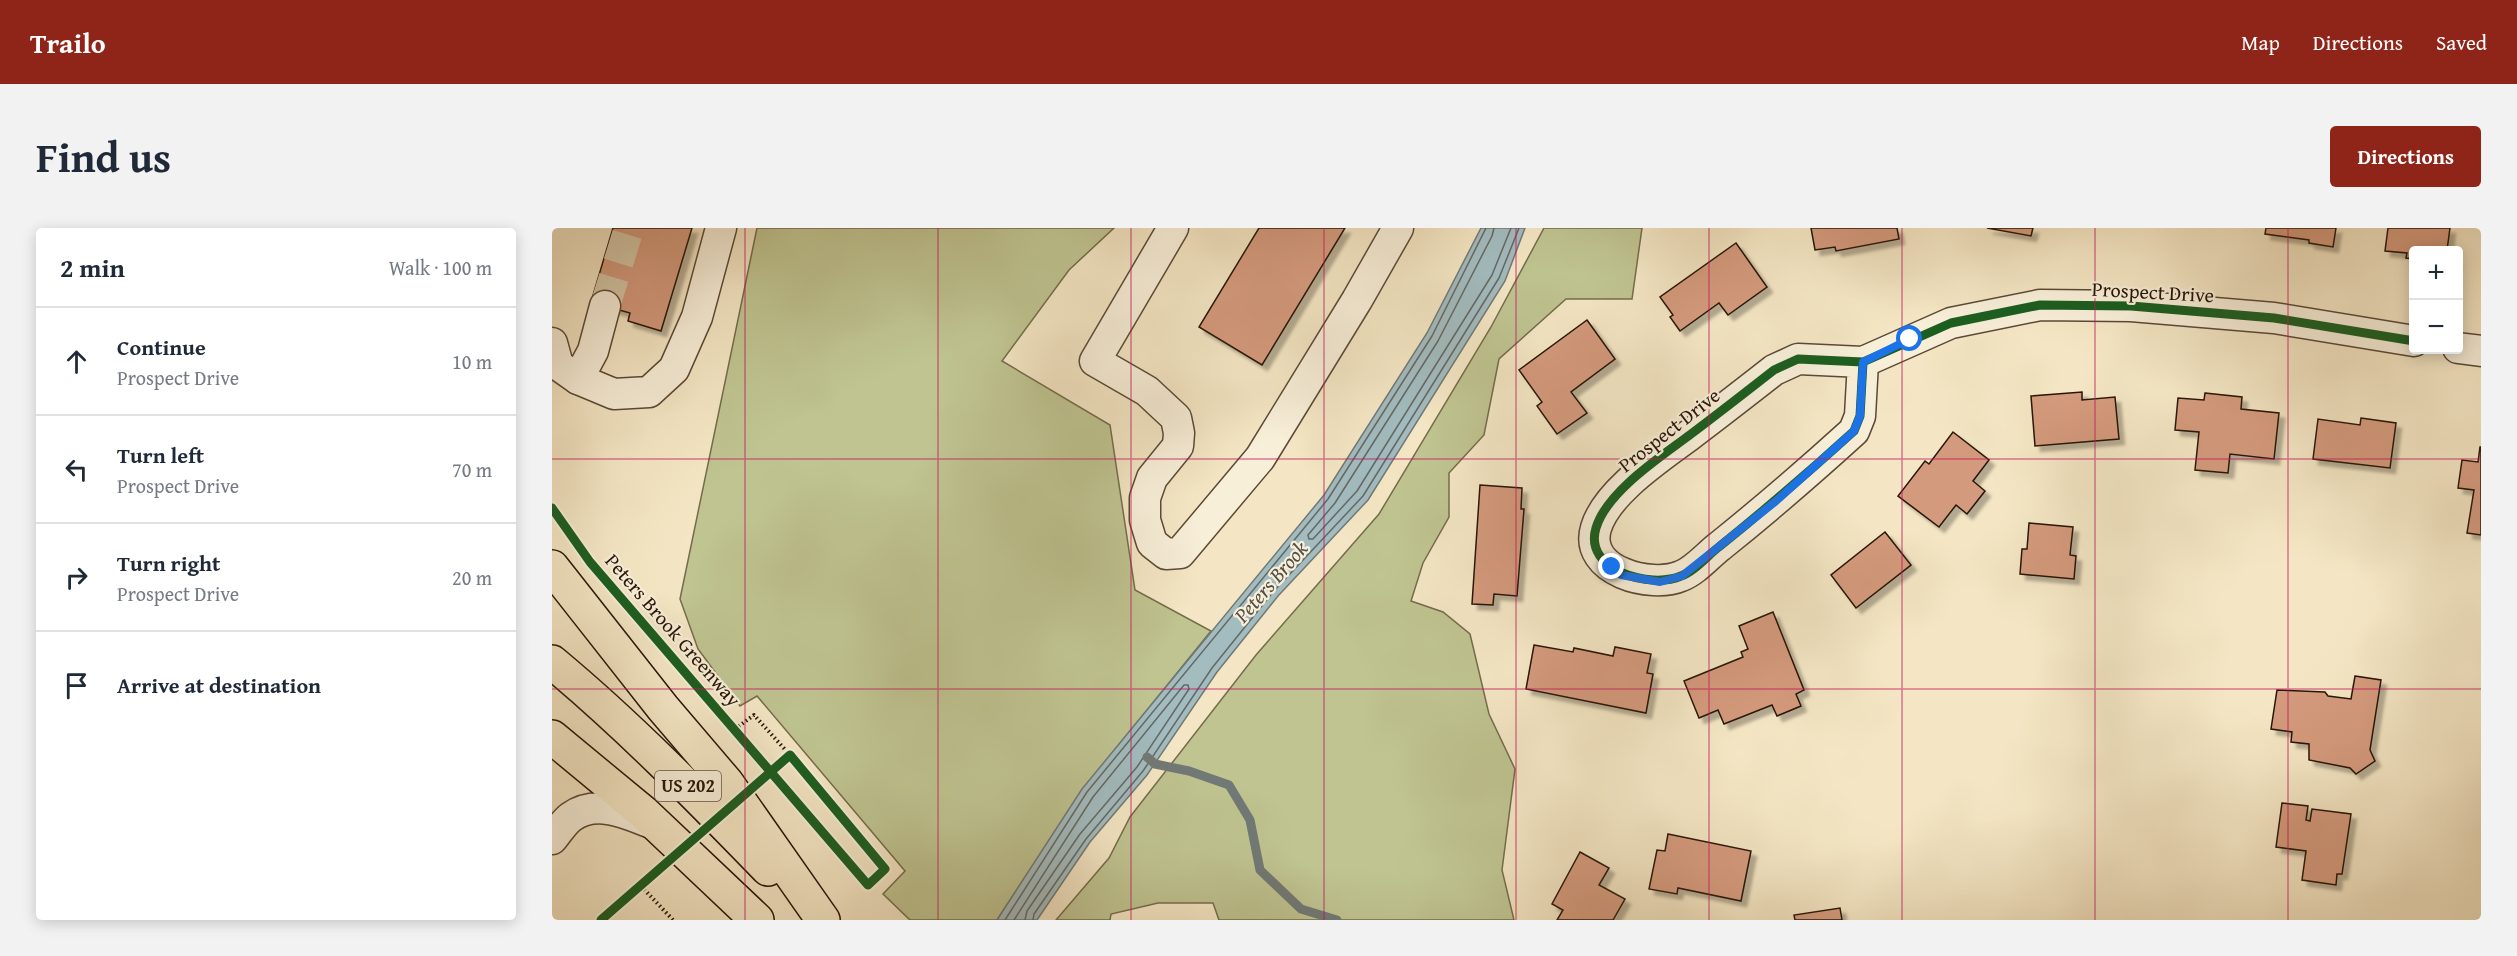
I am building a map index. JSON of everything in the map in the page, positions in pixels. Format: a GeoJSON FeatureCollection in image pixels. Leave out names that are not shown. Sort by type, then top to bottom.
{"type":"FeatureCollection","features":[{"type":"Feature","properties":{"kind":"highway"},"geometry":{"type":"LineString","coordinates":[[552,567],[656,699],[727,783],[823,920]]}},
{"type":"Feature","properties":{"kind":"highway","name":"US 202"},"geometry":{"type":"LineString","coordinates":[[552,662],[610,710],[680,777],[817,920]]}},
{"type":"Feature","properties":{"kind":"highway","name":"US 202"},"geometry":{"type":"LineString","coordinates":[[552,737],[658,826],[757,920]]}},
{"type":"Feature","properties":{"kind":"street"},"geometry":{"type":"LineString","coordinates":[[552,343],[558,365],[578,380],[614,394],[649,392],[674,369],[697,317],[722,228]]}},
{"type":"Feature","properties":{"kind":"street"},"geometry":{"type":"LineString","coordinates":[[1173,228],[1095,361],[1147,391],[1176,418],[1179,433],[1178,446],[1152,478],[1145,498],[1145,520],[1152,543],[1166,554],[1180,553],[1260,458],[1357,300],[1398,228]]}},
{"type":"Feature","properties":{"kind":"street","name":"Prospect Drive"},"geometry":{"type":"LineString","coordinates":[[1863,362],[1860,416],[1854,431],[1776,501],[1682,576],[1660,582],[1621,575],[1604,562],[1597,548],[1595,531],[1601,514],[1632,479],[1774,370],[1798,358],[1863,362],[1951,323],[2040,305],[2131,306],[2263,317],[2409,339]]}},
{"type":"Feature","properties":{"kind":"street"},"geometry":{"type":"LineString","coordinates":[[578,380],[593,351],[605,306]]}},
{"type":"Feature","properties":{"kind":"street"},"geometry":{"type":"LineString","coordinates":[[2463,349],[2481,351]]}},
{"type":"Feature","properties":{"kind":"street"},"geometry":{"type":"LineString","coordinates":[[552,839],[570,817],[593,808],[619,810],[658,826]]}},
{"type":"Feature","properties":{"kind":"path"},"geometry":{"type":"LineString","coordinates":[[735,729],[754,715],[797,764]]}},
{"type":"Feature","properties":{"kind":"path"},"geometry":{"type":"LineString","coordinates":[[781,763],[790,755]]}},
{"type":"Feature","properties":{"kind":"path"},"geometry":{"type":"LineString","coordinates":[[633,892],[650,878]]}},
{"type":"Feature","properties":{"kind":"path"},"geometry":{"type":"LineString","coordinates":[[641,886],[673,920]]}},
{"type":"Feature","properties":{"kind":"green space"},"geometry":{"type":"Polygon","coordinates":[[[757,228],[1114,228],[1069,270],[1002,361],[1110,425],[1135,590],[1211,631],[1083,789],[997,920],[910,920],[883,894],[905,871],[757,696],[740,706],[698,649],[680,599],[757,228]]]}},
{"type":"Feature","properties":{"kind":"green space"},"geometry":{"type":"Polygon","coordinates":[[[1544,228],[1642,228],[1632,299],[1566,299],[1499,359],[1484,435],[1449,473],[1449,517],[1423,563],[1411,601],[1443,612],[1470,634],[1489,714],[1515,769],[1502,870],[1514,920],[1219,920],[1213,903],[1158,903],[1111,914],[1110,920],[1056,920],[1109,858],[1130,817],[1256,655],[1379,514],[1491,327],[1544,228]]]}},
{"type":"Feature","properties":{"kind":"water","name":"Peters Brook"},"geometry":{"type":"Polygon","coordinates":[[[1481,228],[1525,228],[1505,281],[1368,500],[1278,596],[1217,672],[1147,775],[1090,842],[1037,920],[997,920],[1082,789],[1324,495],[1427,333],[1481,228]]]}},
{"type":"Feature","properties":{"kind":"building"},"geometry":{"type":"Polygon","coordinates":[[[613,228],[692,228],[661,331],[628,321],[630,313],[591,302],[613,228]]]}},
{"type":"Feature","properties":{"kind":"building"},"geometry":{"type":"Polygon","coordinates":[[[1259,228],[1345,228],[1262,365],[1199,327],[1259,228]]]}},
{"type":"Feature","properties":{"kind":"building"},"geometry":{"type":"Polygon","coordinates":[[[1811,228],[1897,228],[1899,239],[1836,251],[1835,247],[1815,250],[1811,228]]]}},
{"type":"Feature","properties":{"kind":"building"},"geometry":{"type":"Polygon","coordinates":[[[1987,228],[2033,228],[2031,236],[1987,228]]]}},
{"type":"Feature","properties":{"kind":"building"},"geometry":{"type":"Polygon","coordinates":[[[2266,228],[2336,228],[2333,247],[2309,243],[2309,240],[2265,234],[2266,228]]]}},
{"type":"Feature","properties":{"kind":"building"},"geometry":{"type":"Polygon","coordinates":[[[2388,228],[2450,228],[2448,246],[2409,246],[2409,258],[2406,258],[2407,253],[2385,251],[2388,228]]]}},
{"type":"Feature","properties":{"kind":"building"},"geometry":{"type":"Polygon","coordinates":[[[1736,243],[1767,287],[1728,315],[1719,303],[1680,331],[1670,317],[1673,315],[1660,297],[1736,243]]]}},
{"type":"Feature","properties":{"kind":"building"},"geometry":{"type":"Polygon","coordinates":[[[1587,320],[1615,359],[1571,392],[1587,413],[1557,434],[1537,406],[1542,402],[1519,370],[1587,320]]]}},
{"type":"Feature","properties":{"kind":"building"},"geometry":{"type":"Polygon","coordinates":[[[2082,392],[2082,400],[2115,397],[2119,439],[2035,446],[2031,396],[2082,392]]]}},
{"type":"Feature","properties":{"kind":"building"},"geometry":{"type":"Polygon","coordinates":[[[2205,393],[2242,397],[2241,409],[2279,413],[2274,459],[2230,454],[2228,473],[2195,470],[2199,432],[2175,430],[2178,398],[2204,400],[2205,393]]]}},
{"type":"Feature","properties":{"kind":"building"},"geometry":{"type":"Polygon","coordinates":[[[2361,418],[2396,423],[2390,468],[2313,459],[2318,419],[2360,425],[2361,418]]]}},
{"type":"Feature","properties":{"kind":"building"},"geometry":{"type":"Polygon","coordinates":[[[1953,432],[1989,460],[1973,481],[1985,491],[1967,514],[1956,505],[1939,527],[1898,496],[1925,461],[1929,464],[1953,432]]]}},
{"type":"Feature","properties":{"kind":"building"},"geometry":{"type":"Polygon","coordinates":[[[2480,447],[2481,535],[2467,533],[2474,490],[2458,488],[2462,460],[2478,462],[2480,447]]]}},
{"type":"Feature","properties":{"kind":"building"},"geometry":{"type":"Polygon","coordinates":[[[1480,485],[1522,488],[1521,509],[1524,509],[1517,596],[1494,594],[1493,605],[1472,604],[1480,485]]]}},
{"type":"Feature","properties":{"kind":"building"},"geometry":{"type":"Polygon","coordinates":[[[2029,523],[2073,527],[2070,555],[2076,556],[2074,579],[2020,574],[2022,549],[2027,549],[2029,523]]]}},
{"type":"Feature","properties":{"kind":"building"},"geometry":{"type":"Polygon","coordinates":[[[1885,532],[1911,565],[1856,608],[1831,575],[1885,532]]]}},
{"type":"Feature","properties":{"kind":"building"},"geometry":{"type":"Polygon","coordinates":[[[1773,612],[1804,690],[1796,694],[1801,706],[1777,716],[1772,705],[1724,724],[1718,710],[1699,718],[1684,681],[1743,657],[1741,652],[1748,649],[1739,626],[1773,612]]]}},
{"type":"Feature","properties":{"kind":"building"},"geometry":{"type":"Polygon","coordinates":[[[1534,645],[1573,652],[1574,648],[1613,656],[1615,647],[1651,654],[1647,673],[1653,674],[1646,713],[1526,689],[1534,645]]]}},
{"type":"Feature","properties":{"kind":"building"},"geometry":{"type":"Polygon","coordinates":[[[2355,676],[2381,680],[2370,750],[2375,761],[2356,774],[2350,768],[2309,760],[2309,744],[2291,742],[2292,732],[2271,729],[2277,690],[2325,692],[2328,696],[2351,699],[2355,676]]]}},
{"type":"Feature","properties":{"kind":"building"},"geometry":{"type":"Polygon","coordinates":[[[2282,803],[2308,806],[2306,820],[2310,821],[2312,809],[2351,814],[2342,874],[2337,874],[2336,885],[2302,880],[2306,851],[2276,847],[2282,803]]]}},
{"type":"Feature","properties":{"kind":"building"},"geometry":{"type":"Polygon","coordinates":[[[1668,834],[1751,851],[1741,901],[1678,888],[1677,894],[1649,889],[1657,850],[1665,851],[1668,834]]]}},
{"type":"Feature","properties":{"kind":"building"},"geometry":{"type":"Polygon","coordinates":[[[1580,852],[1609,868],[1599,885],[1625,899],[1613,920],[1557,920],[1563,910],[1552,904],[1580,852]]]}},
{"type":"Feature","properties":{"kind":"building"},"geometry":{"type":"Polygon","coordinates":[[[1840,908],[1842,920],[1795,920],[1794,915],[1840,908]]]}},
{"type":"Feature","properties":{"kind":"waterway"},"geometry":{"type":"LineString","coordinates":[[1147,757],[1155,764],[1189,771],[1229,785],[1250,820],[1260,870],[1301,909],[1337,920]]}},
{"type":"Feature","properties":{"kind":"tunnel"},"geometry":{"type":"LineString","coordinates":[[605,306],[629,228]]}},
{"type":"Feature","properties":{"kind":"cycle path"},"geometry":{"type":"LineString","coordinates":[[1863,362],[1951,323],[2040,305],[2131,306],[2274,318],[2409,340]]}},
{"type":"Feature","properties":{"kind":"cycle path"},"geometry":{"type":"LineString","coordinates":[[1798,359],[1863,362],[1860,416],[1854,431],[1788,490],[1691,570],[1681,576],[1668,579],[1637,578],[1609,566],[1600,555],[1595,543],[1596,528],[1602,514],[1623,488],[1774,370],[1798,359]]}},
{"type":"Feature","properties":{"kind":"cycle path","name":"Peters Brook Greenway"},"geometry":{"type":"LineString","coordinates":[[552,508],[590,562],[868,885],[885,869],[790,755],[601,920]]}},
{"type":"Feature","properties":{"kind":"route"},"geometry":{"type":"LineString","coordinates":[[1612,567],[1621,575],[1660,582],[1682,576],[1776,501],[1854,431],[1860,416],[1863,362],[1910,339]]}}]}
